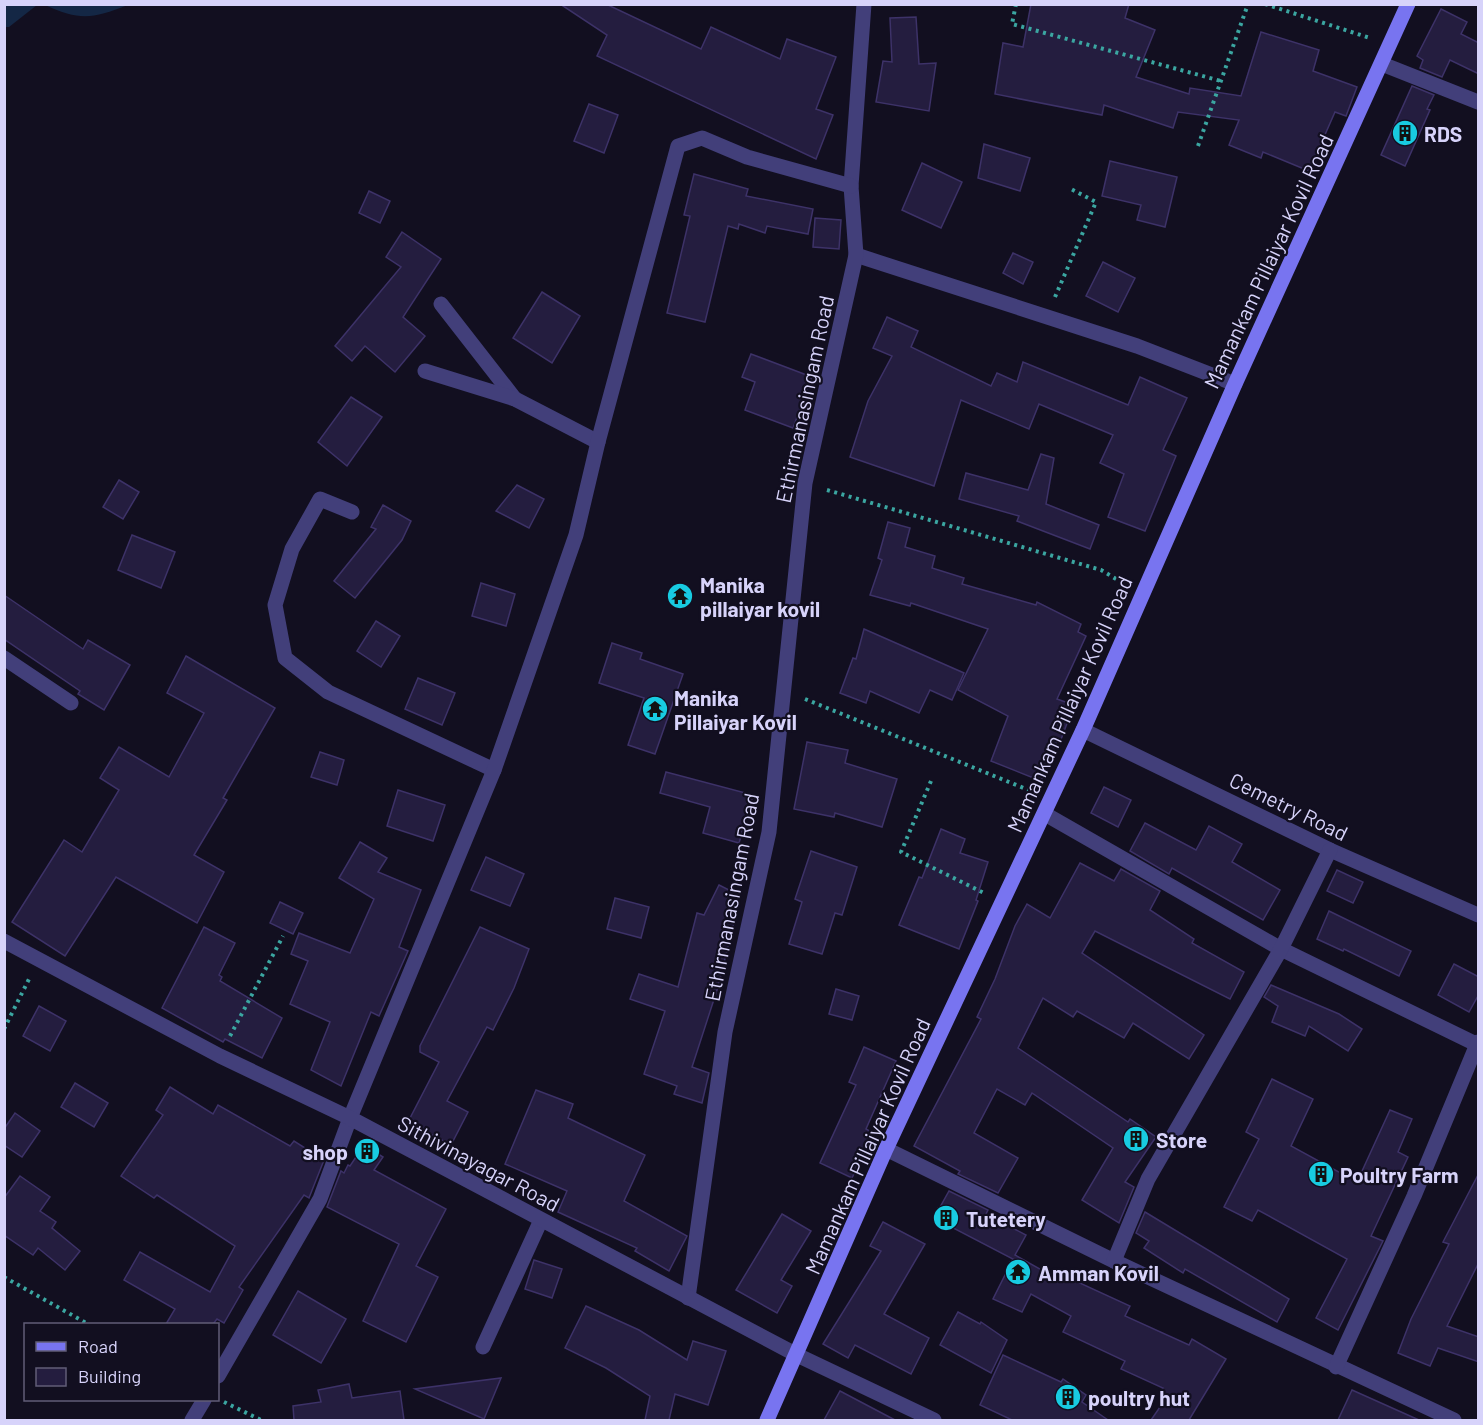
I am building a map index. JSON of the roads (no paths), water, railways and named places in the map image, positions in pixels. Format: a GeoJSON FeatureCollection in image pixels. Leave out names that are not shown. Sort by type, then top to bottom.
{"type":"FeatureCollection","features":[{"type":"Feature","properties":{"kind":"main road","name":"Mamankam Pillaiyar Kovil Road"},"geometry":{"type":"LineString","coordinates":[[767,1420],[886,1149],[1001,901],[1052,799],[1235,384],[1408,4]]}},
{"type":"Feature","properties":{"kind":"street","name":"Ethirmanasingam Road"},"geometry":{"type":"LineString","coordinates":[[688,1298],[725,1032],[769,832],[805,483],[856,255],[851,186],[864,4]]}},
{"type":"Feature","properties":{"kind":"street"},"geometry":{"type":"LineString","coordinates":[[1382,64],[1479,102]]}},
{"type":"Feature","properties":{"kind":"street"},"geometry":{"type":"LineString","coordinates":[[219,1374],[320,1199],[350,1118],[494,770],[576,535],[598,442],[678,146],[702,138],[747,157],[851,186]]}},
{"type":"Feature","properties":{"kind":"street"},"geometry":{"type":"LineString","coordinates":[[856,255],[1137,346],[1235,384]]}},
{"type":"Feature","properties":{"kind":"street"},"geometry":{"type":"LineString","coordinates":[[441,304],[515,399]]}},
{"type":"Feature","properties":{"kind":"street"},"geometry":{"type":"LineString","coordinates":[[425,371],[515,399],[598,442]]}},
{"type":"Feature","properties":{"kind":"street"},"geometry":{"type":"LineString","coordinates":[[352,512],[320,499],[292,549],[275,605],[285,658],[327,692],[494,770]]}},
{"type":"Feature","properties":{"kind":"street"},"geometry":{"type":"LineString","coordinates":[[4,658],[71,703]]}},
{"type":"Feature","properties":{"kind":"street","name":"Cemetry Road"},"geometry":{"type":"LineString","coordinates":[[1083,730],[1330,850],[1479,915]]}},
{"type":"Feature","properties":{"kind":"street"},"geometry":{"type":"LineString","coordinates":[[1045,814],[1281,949],[1478,1044],[1414,1196],[1336,1367]]}},
{"type":"Feature","properties":{"kind":"street"},"geometry":{"type":"LineString","coordinates":[[1114,1261],[1148,1179],[1281,949],[1330,850]]}},
{"type":"Feature","properties":{"kind":"street","name":"Sithivinayagar Road"},"geometry":{"type":"LineString","coordinates":[[4,941],[220,1056],[350,1118],[797,1355],[934,1420]]}},
{"type":"Feature","properties":{"kind":"street"},"geometry":{"type":"LineString","coordinates":[[886,1149],[1336,1367],[1454,1420]]}},
{"type":"Feature","properties":{"kind":"street"},"geometry":{"type":"LineString","coordinates":[[483,1347],[541,1220]]}},
{"type":"Feature","properties":{"kind":"street"},"geometry":{"type":"LineString","coordinates":[[192,1420],[203,1401]]}},
{"type":"Feature","properties":{"kind":"water"},"geometry":{"type":"Polygon","coordinates":[[[4,5],[37,5],[9,27],[5,27],[4,5]]]}},
{"type":"Feature","properties":{"kind":"water"},"geometry":{"type":"Polygon","coordinates":[[[45,5],[128,5],[105,13],[77,16],[45,5]]]}},
{"type":"Feature","properties":{"kind":"place","name":"RDS"},"geometry":{"type":"Point","coordinates":[1405,133]}},
{"type":"Feature","properties":{"kind":"place","name":"Manika pillaiyar kovil"},"geometry":{"type":"Point","coordinates":[680,596]}},
{"type":"Feature","properties":{"kind":"place","name":"Manika Pillaiyar Kovil"},"geometry":{"type":"Point","coordinates":[655,709]}},
{"type":"Feature","properties":{"kind":"place","name":"Store"},"geometry":{"type":"Point","coordinates":[1136,1139]}},
{"type":"Feature","properties":{"kind":"place","name":"shop"},"geometry":{"type":"Point","coordinates":[367,1151]}},
{"type":"Feature","properties":{"kind":"place","name":"Poultry Farm"},"geometry":{"type":"Point","coordinates":[1321,1174]}},
{"type":"Feature","properties":{"kind":"place","name":"Tutetery"},"geometry":{"type":"Point","coordinates":[946,1218]}},
{"type":"Feature","properties":{"kind":"place","name":"Amman Kovil"},"geometry":{"type":"Point","coordinates":[1018,1272]}},
{"type":"Feature","properties":{"kind":"place","name":"poultry hut"},"geometry":{"type":"Point","coordinates":[1068,1397]}}]}
